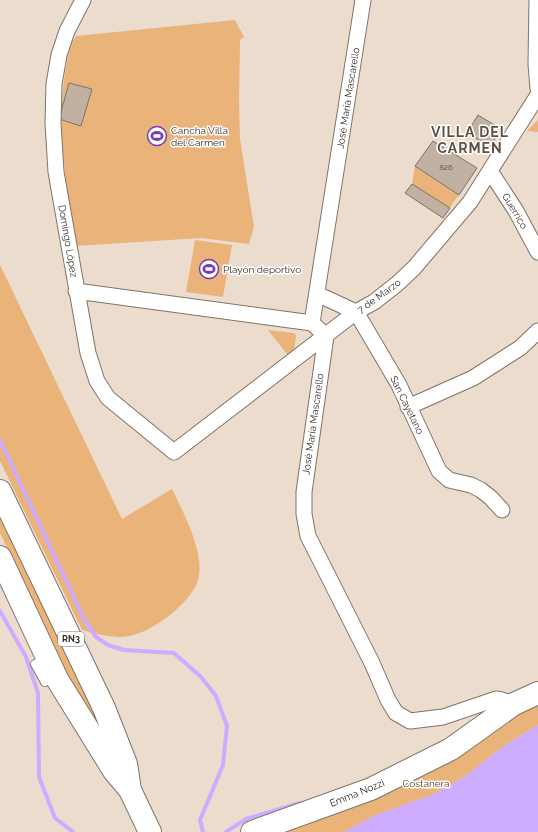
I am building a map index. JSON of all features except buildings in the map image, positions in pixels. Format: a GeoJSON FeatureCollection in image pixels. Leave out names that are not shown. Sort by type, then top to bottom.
{"type":"FeatureCollection","features":[{"type":"Feature","properties":{"kind":"main road","name":"RN3"},"geometry":{"type":"LineString","coordinates":[[0,491],[104,708],[126,764],[130,790]]}},
{"type":"Feature","properties":{"kind":"main road","name":"RN3"},"geometry":{"type":"LineString","coordinates":[[0,557],[57,679],[114,771],[130,790],[150,832]]}},
{"type":"Feature","properties":{"kind":"main road","name":"Emma Nozzi"},"geometry":{"type":"LineString","coordinates":[[252,832],[371,789],[451,749],[514,704],[538,693]]}},
{"type":"Feature","properties":{"kind":"street","name":"Domingo López"},"geometry":{"type":"LineString","coordinates":[[83,0],[67,31],[59,55],[54,84],[53,123],[56,172],[88,353],[97,381],[108,398],[174,452]]}},
{"type":"Feature","properties":{"kind":"street","name":"José María Mascarello"},"geometry":{"type":"LineString","coordinates":[[312,323],[363,0]]}},
{"type":"Feature","properties":{"kind":"street"},"geometry":{"type":"LineString","coordinates":[[537,0],[536,64],[538,89]]}},
{"type":"Feature","properties":{"kind":"street","name":"7 de Marzo"},"geometry":{"type":"LineString","coordinates":[[174,452],[356,312],[374,302],[414,268],[470,202],[538,95]]}},
{"type":"Feature","properties":{"kind":"street","name":"Guerrico"},"geometry":{"type":"LineString","coordinates":[[490,171],[516,211],[538,252]]}},
{"type":"Feature","properties":{"kind":"street"},"geometry":{"type":"LineString","coordinates":[[76,291],[312,323],[326,336]]}},
{"type":"Feature","properties":{"kind":"street"},"geometry":{"type":"LineString","coordinates":[[317,294],[356,312]]}},
{"type":"Feature","properties":{"kind":"street","name":"San Cayetano"},"geometry":{"type":"LineString","coordinates":[[356,312],[398,385],[439,471],[449,480],[471,485],[481,490],[492,498],[502,510]]}},
{"type":"Feature","properties":{"kind":"street"},"geometry":{"type":"LineString","coordinates":[[408,407],[473,378],[520,348],[538,331]]}},
{"type":"Feature","properties":{"kind":"street","name":"José María Mascarello"},"geometry":{"type":"LineString","coordinates":[[326,336],[304,492],[304,514],[308,536],[372,662],[388,700],[396,713],[410,722],[443,717],[496,699],[514,704]]}},
{"type":"Feature","properties":{"kind":"lane"},"geometry":{"type":"LineString","coordinates":[[45,682],[35,664],[48,659]]}},
{"type":"Feature","properties":{"kind":"green space"},"geometry":{"type":"Polygon","coordinates":[[[235,20],[244,37],[240,40],[239,101],[240,139],[254,227],[249,244],[201,238],[75,246],[64,160],[62,117],[65,73],[70,50],[76,36],[235,20]]]}},
{"type":"Feature","properties":{"kind":"green space"},"geometry":{"type":"Polygon","coordinates":[[[538,120],[538,132],[527,131],[538,120]]]}},
{"type":"Feature","properties":{"kind":"green space"},"geometry":{"type":"Polygon","coordinates":[[[433,141],[477,168],[443,218],[405,193],[412,184],[415,166],[433,141]]]}},
{"type":"Feature","properties":{"kind":"green space","name":"Playón deportivo"},"geometry":{"type":"Polygon","coordinates":[[[195,240],[232,245],[223,297],[186,292],[195,240]]]}},
{"type":"Feature","properties":{"kind":"green space"},"geometry":{"type":"Polygon","coordinates":[[[0,265],[122,519],[172,489],[191,531],[198,554],[199,575],[196,585],[182,604],[172,613],[162,621],[140,633],[118,637],[106,636],[82,630],[0,461],[0,265]]]}},
{"type":"Feature","properties":{"kind":"green space"},"geometry":{"type":"Polygon","coordinates":[[[268,330],[294,333],[296,335],[294,353],[290,358],[268,330]]]}},
{"type":"Feature","properties":{"kind":"green space"},"geometry":{"type":"Polygon","coordinates":[[[0,511],[100,720],[94,723],[88,717],[0,533],[0,511]]]}},
{"type":"Feature","properties":{"kind":"green space","name":"Costanera"},"geometry":{"type":"Polygon","coordinates":[[[538,699],[538,725],[505,745],[464,777],[432,795],[376,815],[344,832],[280,832],[538,699]]]}},
{"type":"Feature","properties":{"kind":"shaded area"},"geometry":{"type":"Polygon","coordinates":[[[538,725],[538,832],[344,832],[376,815],[432,795],[464,777],[505,745],[538,725]]]}},
{"type":"Feature","properties":{"kind":"waterway"},"geometry":{"type":"LineString","coordinates":[[0,440],[85,621],[96,637],[108,645],[124,650],[174,653],[201,677],[216,696],[227,726],[223,765],[200,820],[203,832]]}},
{"type":"Feature","properties":{"kind":"waterway"},"geometry":{"type":"LineString","coordinates":[[0,611],[26,657],[38,693],[39,777],[55,818],[73,832]]}},
{"type":"Feature","properties":{"kind":"waterway"},"geometry":{"type":"LineString","coordinates":[[226,832],[246,819],[300,803]]}},
{"type":"Feature","properties":{"kind":"place","name":"Cancha Villa del Carmen"},"geometry":{"type":"Point","coordinates":[157,136]}},
{"type":"Feature","properties":{"kind":"place","name":"Playón deportivo"},"geometry":{"type":"Point","coordinates":[209,269]}},
{"type":"Feature","properties":{"kind":"district","name":"VILLA DEL CARMEN"},"geometry":{"type":"Point","coordinates":[470,140]}}]}
